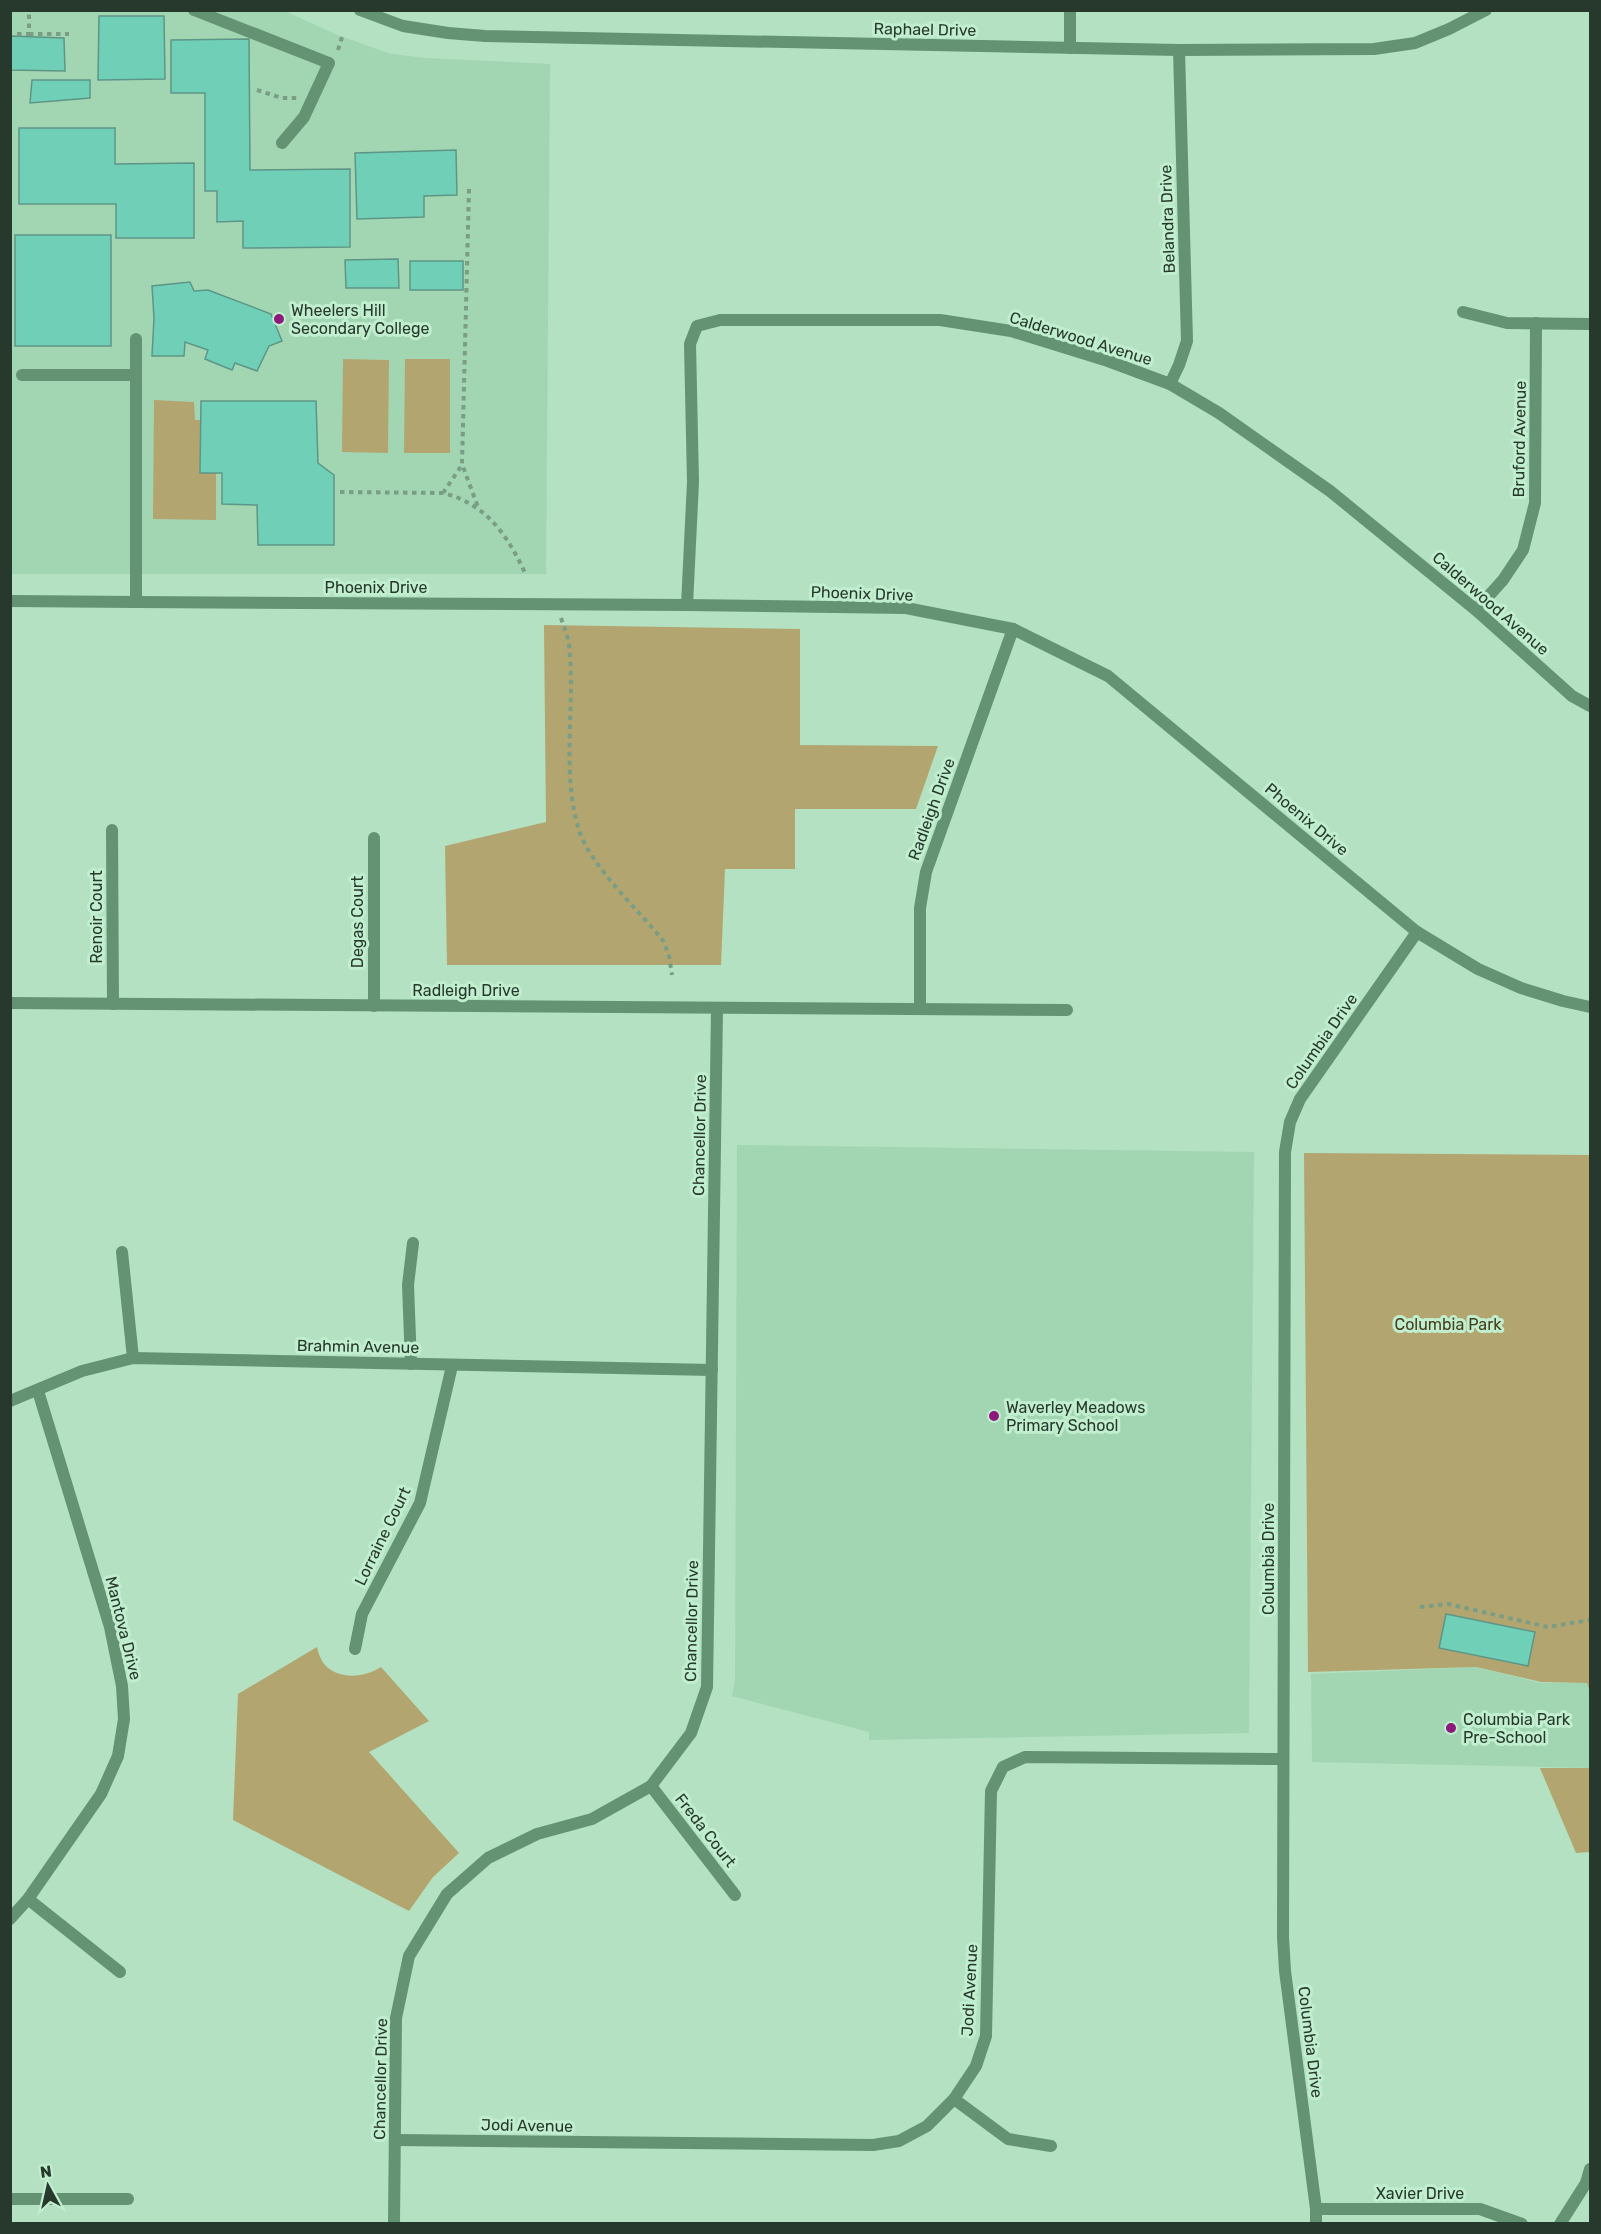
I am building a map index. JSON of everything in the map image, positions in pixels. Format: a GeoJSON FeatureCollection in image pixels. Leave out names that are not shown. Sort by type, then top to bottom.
{"type":"FeatureCollection","features":[{"type":"Feature","properties":{"kind":"street"},"geometry":{"type":"LineString","coordinates":[[194,10],[329,63],[304,117],[282,143]]}},
{"type":"Feature","properties":{"kind":"street","name":"Raphael Drive"},"geometry":{"type":"LineString","coordinates":[[360,10],[403,26],[485,36],[1179,50],[1374,49],[1415,43],[1486,10]]}},
{"type":"Feature","properties":{"kind":"street"},"geometry":{"type":"LineString","coordinates":[[1070,10],[1070,48]]}},
{"type":"Feature","properties":{"kind":"street","name":"Belandra Drive"},"geometry":{"type":"LineString","coordinates":[[1170,384],[1187,341],[1179,50]]}},
{"type":"Feature","properties":{"kind":"street"},"geometry":{"type":"LineString","coordinates":[[1463,312],[1507,323],[1590,324]]}},
{"type":"Feature","properties":{"kind":"street","name":"Calderwood Avenue"},"geometry":{"type":"LineString","coordinates":[[687,605],[693,482],[690,344],[697,326],[720,320],[940,320],[1011,331],[1108,361],[1170,384],[1219,413],[1330,491],[1476,610],[1572,696],[1590,706]]}},
{"type":"Feature","properties":{"kind":"street","name":"Bruford Avenue"},"geometry":{"type":"LineString","coordinates":[[1476,610],[1503,580],[1523,550],[1535,503],[1536,323]]}},
{"type":"Feature","properties":{"kind":"street"},"geometry":{"type":"LineString","coordinates":[[136,339],[136,602]]}},
{"type":"Feature","properties":{"kind":"street"},"geometry":{"type":"LineString","coordinates":[[22,375],[135,375]]}},
{"type":"Feature","properties":{"kind":"street","name":"Phoenix Drive"},"geometry":{"type":"LineString","coordinates":[[10,601],[906,608],[1013,629],[1108,676],[1417,932],[1478,969],[1521,988],[1590,1007]]}},
{"type":"Feature","properties":{"kind":"street","name":"Radleigh Drive"},"geometry":{"type":"LineString","coordinates":[[920,1008],[920,908],[926,872],[1013,629]]}},
{"type":"Feature","properties":{"kind":"street","name":"Renoir Court"},"geometry":{"type":"LineString","coordinates":[[112,830],[113,1004]]}},
{"type":"Feature","properties":{"kind":"street","name":"Degas Court"},"geometry":{"type":"LineString","coordinates":[[374,838],[374,1006]]}},
{"type":"Feature","properties":{"kind":"street","name":"Columbia Drive"},"geometry":{"type":"LineString","coordinates":[[1316,2223],[1285,1971],[1283,1759],[1285,1152],[1290,1122],[1300,1099],[1417,932]]}},
{"type":"Feature","properties":{"kind":"street","name":"Radleigh Drive"},"geometry":{"type":"LineString","coordinates":[[10,1003],[1067,1010]]}},
{"type":"Feature","properties":{"kind":"street","name":"Chancellor Drive"},"geometry":{"type":"LineString","coordinates":[[394,2223],[396,2018],[410,1956],[447,1894],[488,1858],[537,1834],[592,1819],[651,1786],[691,1733],[707,1687],[717,1009]]}},
{"type":"Feature","properties":{"kind":"street"},"geometry":{"type":"LineString","coordinates":[[411,1364],[408,1285],[413,1243]]}},
{"type":"Feature","properties":{"kind":"street"},"geometry":{"type":"LineString","coordinates":[[122,1252],[132,1358]]}},
{"type":"Feature","properties":{"kind":"street","name":"Brahmin Avenue"},"geometry":{"type":"LineString","coordinates":[[10,1401],[82,1371],[132,1358],[712,1370]]}},
{"type":"Feature","properties":{"kind":"street","name":"Lorraine Court"},"geometry":{"type":"LineString","coordinates":[[355,1649],[362,1614],[420,1503],[452,1366]]}},
{"type":"Feature","properties":{"kind":"street","name":"Mantova Drive"},"geometry":{"type":"LineString","coordinates":[[10,1919],[28,1899],[101,1794],[118,1756],[124,1719],[122,1686],[110,1627],[38,1391]]}},
{"type":"Feature","properties":{"kind":"street","name":"Jodi Avenue"},"geometry":{"type":"LineString","coordinates":[[396,2140],[873,2145],[899,2141],[927,2126],[954,2099],[976,2066],[986,2036],[991,1791],[1003,1767],[1025,1757],[1283,1759]]}},
{"type":"Feature","properties":{"kind":"street","name":"Freda Court"},"geometry":{"type":"LineString","coordinates":[[651,1786],[735,1895]]}},
{"type":"Feature","properties":{"kind":"street"},"geometry":{"type":"LineString","coordinates":[[28,1899],[120,1972]]}},
{"type":"Feature","properties":{"kind":"street"},"geometry":{"type":"LineString","coordinates":[[954,2099],[1008,2139],[1051,2146]]}},
{"type":"Feature","properties":{"kind":"street"},"geometry":{"type":"LineString","coordinates":[[1560,2223],[1586,2183],[1590,2169]]}},
{"type":"Feature","properties":{"kind":"street"},"geometry":{"type":"LineString","coordinates":[[10,2199],[128,2199]]}},
{"type":"Feature","properties":{"kind":"street","name":"Xavier Drive"},"geometry":{"type":"LineString","coordinates":[[1316,2209],[1480,2209],[1522,2223]]}},
{"type":"Feature","properties":{"kind":"path"},"geometry":{"type":"LineString","coordinates":[[29,10],[29,34]]}},
{"type":"Feature","properties":{"kind":"path"},"geometry":{"type":"LineString","coordinates":[[17,34],[69,34]]}},
{"type":"Feature","properties":{"kind":"path"},"geometry":{"type":"LineString","coordinates":[[469,189],[462,464],[478,507]]}},
{"type":"Feature","properties":{"kind":"path"},"geometry":{"type":"LineString","coordinates":[[443,493],[462,464]]}},
{"type":"Feature","properties":{"kind":"path"},"geometry":{"type":"LineString","coordinates":[[340,492],[443,493],[458,497],[478,507],[497,526],[515,551],[526,575]]}},
{"type":"Feature","properties":{"kind":"path"},"geometry":{"type":"LineString","coordinates":[[557,604],[569,643],[570,756],[574,804],[581,834],[602,869],[664,942],[672,975]]}},
{"type":"Feature","properties":{"kind":"path"},"geometry":{"type":"LineString","coordinates":[[1420,1608],[1448,1604],[1548,1627],[1590,1620]]}},
{"type":"Feature","properties":{"kind":"shaded area","name":"Wheelers Hill Secondary College"},"geometry":{"type":"Polygon","coordinates":[[[10,11],[285,11],[335,34],[391,54],[550,64],[546,574],[11,574],[10,11]]]}},
{"type":"Feature","properties":{"kind":"shaded area","name":"Waverley Meadows Primary School"},"geometry":{"type":"Polygon","coordinates":[[[737,1145],[1254,1152],[1249,1733],[869,1740],[869,1732],[732,1696],[735,1680],[737,1145]]]}},
{"type":"Feature","properties":{"kind":"shaded area","name":"Columbia Park Pre-School"},"geometry":{"type":"Polygon","coordinates":[[[1475,1667],[1541,1683],[1587,1683],[1590,1694],[1590,1768],[1312,1762],[1311,1674],[1475,1667]]]}},
{"type":"Feature","properties":{"kind":"green space"},"geometry":{"type":"Polygon","coordinates":[[[343,359],[389,360],[388,453],[342,452],[343,359]]]}},
{"type":"Feature","properties":{"kind":"green space"},"geometry":{"type":"Polygon","coordinates":[[[405,359],[450,359],[450,453],[404,453],[405,359]]]}},
{"type":"Feature","properties":{"kind":"green space"},"geometry":{"type":"Polygon","coordinates":[[[154,400],[194,402],[195,420],[201,420],[200,473],[216,473],[216,520],[153,519],[154,400]]]}},
{"type":"Feature","properties":{"kind":"green space"},"geometry":{"type":"Polygon","coordinates":[[[544,625],[800,629],[800,745],[938,746],[916,809],[795,809],[795,869],[725,869],[721,965],[447,965],[445,846],[546,822],[544,625]]]}},
{"type":"Feature","properties":{"kind":"green space","name":"Columbia Park"},"geometry":{"type":"Polygon","coordinates":[[[1304,1153],[1590,1155],[1590,1693],[1587,1683],[1541,1682],[1476,1667],[1308,1672],[1304,1153]]]}},
{"type":"Feature","properties":{"kind":"green space"},"geometry":{"type":"Polygon","coordinates":[[[317,1647],[322,1661],[334,1672],[342,1675],[367,1674],[381,1667],[429,1721],[369,1752],[459,1853],[433,1877],[409,1911],[233,1820],[238,1694],[317,1647]]]}},
{"type":"Feature","properties":{"kind":"green space"},"geometry":{"type":"Polygon","coordinates":[[[1540,1768],[1590,1768],[1590,1852],[1576,1853],[1540,1768]]]}},
{"type":"Feature","properties":{"kind":"building"},"geometry":{"type":"Polygon","coordinates":[[[99,16],[164,16],[165,79],[98,80],[99,16]]]}},
{"type":"Feature","properties":{"kind":"building"},"geometry":{"type":"Polygon","coordinates":[[[10,36],[64,38],[65,71],[10,70],[10,36]]]}},
{"type":"Feature","properties":{"kind":"building"},"geometry":{"type":"Polygon","coordinates":[[[249,39],[250,170],[350,169],[350,247],[243,248],[243,221],[217,222],[217,191],[205,191],[205,93],[171,93],[171,40],[249,39]]]}},
{"type":"Feature","properties":{"kind":"building"},"geometry":{"type":"Polygon","coordinates":[[[32,80],[90,80],[90,98],[30,103],[32,80]]]}},
{"type":"Feature","properties":{"kind":"building"},"geometry":{"type":"Polygon","coordinates":[[[19,128],[115,128],[115,164],[194,163],[194,238],[116,238],[116,204],[19,204],[19,128]]]}},
{"type":"Feature","properties":{"kind":"building"},"geometry":{"type":"Polygon","coordinates":[[[456,150],[457,195],[424,196],[424,217],[357,219],[355,153],[456,150]]]}},
{"type":"Feature","properties":{"kind":"building"},"geometry":{"type":"Polygon","coordinates":[[[15,235],[111,235],[111,346],[15,346],[15,235]]]}},
{"type":"Feature","properties":{"kind":"building"},"geometry":{"type":"Polygon","coordinates":[[[398,259],[399,288],[346,288],[345,260],[398,259]]]}},
{"type":"Feature","properties":{"kind":"building"},"geometry":{"type":"Polygon","coordinates":[[[410,261],[463,261],[463,290],[410,290],[410,261]]]}},
{"type":"Feature","properties":{"kind":"building"},"geometry":{"type":"Polygon","coordinates":[[[190,282],[194,291],[208,290],[271,314],[282,341],[269,346],[257,371],[235,363],[232,370],[205,359],[208,350],[185,342],[184,356],[152,356],[154,318],[152,286],[190,282]]]}},
{"type":"Feature","properties":{"kind":"building"},"geometry":{"type":"Polygon","coordinates":[[[201,401],[316,401],[318,463],[334,475],[334,545],[258,545],[257,505],[222,504],[222,473],[200,473],[201,401]]]}},
{"type":"Feature","properties":{"kind":"building"},"geometry":{"type":"Polygon","coordinates":[[[1446,1614],[1535,1632],[1528,1666],[1439,1648],[1446,1614]]]}},
{"type":"Feature","properties":{"kind":"place","name":"Wheelers Hill Secondary College"},"geometry":{"type":"Point","coordinates":[279,319]}},
{"type":"Feature","properties":{"kind":"place","name":"Waverley Meadows Primary School"},"geometry":{"type":"Point","coordinates":[994,1416]}},
{"type":"Feature","properties":{"kind":"place","name":"Columbia Park Pre-School"},"geometry":{"type":"Point","coordinates":[1451,1728]}}]}
